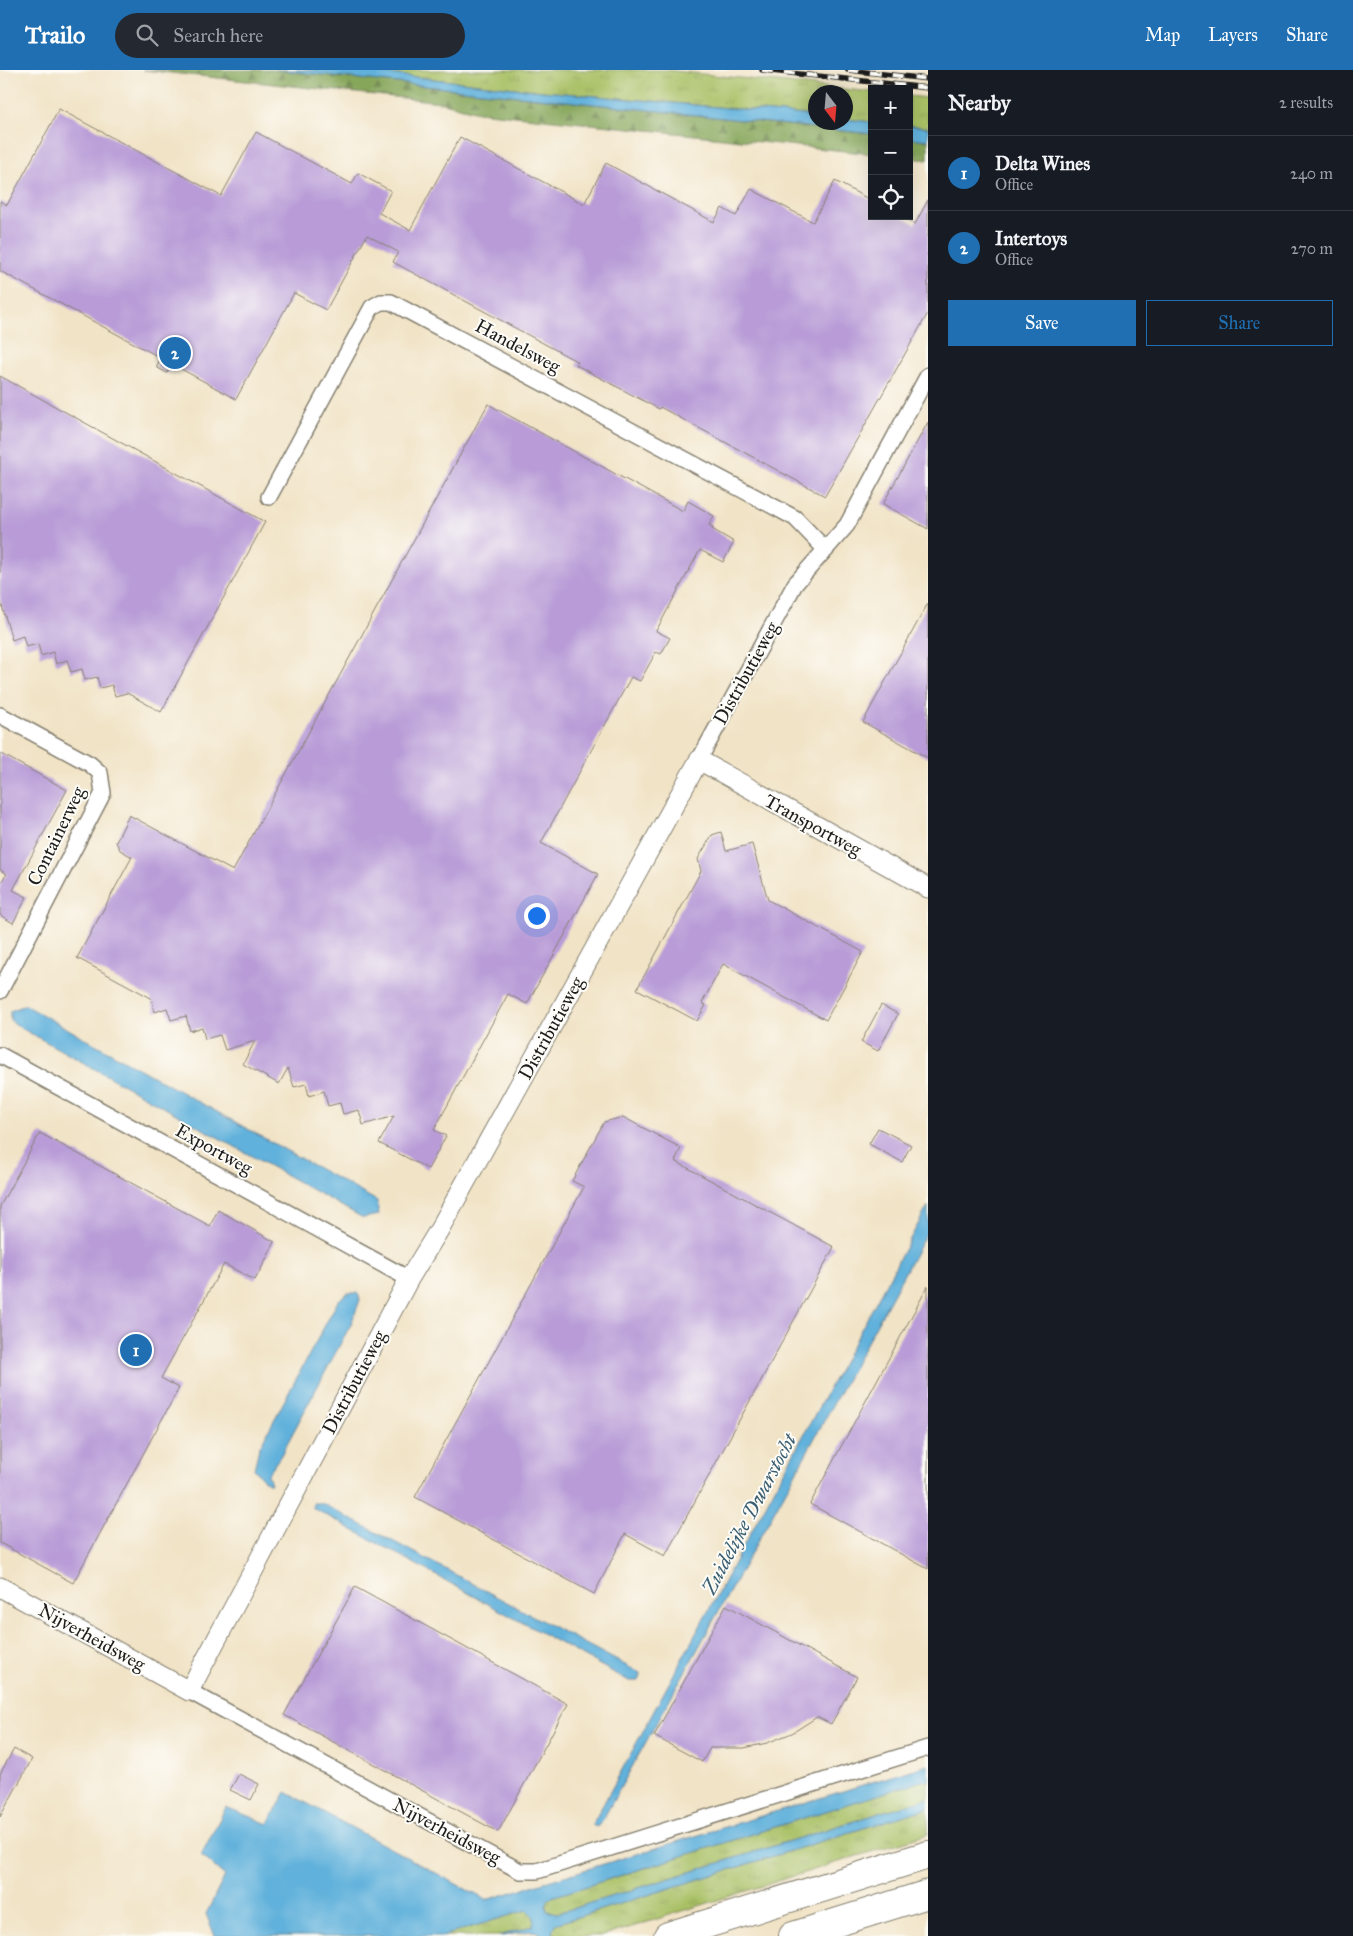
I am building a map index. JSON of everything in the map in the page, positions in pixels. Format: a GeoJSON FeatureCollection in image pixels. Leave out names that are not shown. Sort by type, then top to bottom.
{"type":"FeatureCollection","features":[{"type":"Feature","properties":{"kind":"highway"},"geometry":{"type":"LineString","coordinates":[[668,1936],[928,1855]]}},
{"type":"Feature","properties":{"kind":"highway"},"geometry":{"type":"LineString","coordinates":[[793,1936],[928,1894]]}},
{"type":"Feature","properties":{"kind":"street","name":"Handelsweg"},"geometry":{"type":"LineString","coordinates":[[269,497],[372,307],[381,302],[391,302],[795,518],[826,550]]}},
{"type":"Feature","properties":{"kind":"street","name":"Distributieweg"},"geometry":{"type":"LineString","coordinates":[[189,1691],[409,1279],[439,1230],[795,584],[847,525],[928,375]]}},
{"type":"Feature","properties":{"kind":"street","name":"Containerweg"},"geometry":{"type":"LineString","coordinates":[[0,715],[90,764],[100,773],[102,793],[0,991]]}},
{"type":"Feature","properties":{"kind":"street","name":"Transportweg"},"geometry":{"type":"LineString","coordinates":[[699,760],[928,888]]}},
{"type":"Feature","properties":{"kind":"street","name":"Exportweg"},"geometry":{"type":"LineString","coordinates":[[0,1055],[409,1279]]}},
{"type":"Feature","properties":{"kind":"street","name":"Nijverheidsweg"},"geometry":{"type":"LineString","coordinates":[[0,1587],[228,1714],[520,1871],[537,1870],[928,1748]]}},
{"type":"Feature","properties":{"kind":"green space"},"geometry":{"type":"Polygon","coordinates":[[[143,70],[277,70],[808,127],[808,130],[835,130],[868,134],[868,154],[478,112],[440,102],[143,70]]]}},
{"type":"Feature","properties":{"kind":"green space"},"geometry":{"type":"Polygon","coordinates":[[[352,70],[665,70],[808,85],[808,115],[542,91],[352,70]]]}},
{"type":"Feature","properties":{"kind":"green space"},"geometry":{"type":"Polygon","coordinates":[[[853,90],[868,92],[868,122],[853,120],[853,90]]]}},
{"type":"Feature","properties":{"kind":"green space"},"geometry":{"type":"Polygon","coordinates":[[[913,96],[928,98],[928,128],[913,126],[913,96]]]}},
{"type":"Feature","properties":{"kind":"green space"},"geometry":{"type":"Polygon","coordinates":[[[913,138],[928,140],[928,160],[913,158],[913,138]]]}},
{"type":"Feature","properties":{"kind":"green space"},"geometry":{"type":"Polygon","coordinates":[[[928,1779],[928,1798],[558,1913],[547,1912],[546,1905],[549,1898],[928,1779]]]}},
{"type":"Feature","properties":{"kind":"green space"},"geometry":{"type":"Polygon","coordinates":[[[928,1808],[928,1834],[603,1936],[554,1936],[552,1931],[555,1924],[928,1808]]]}},
{"type":"Feature","properties":{"kind":"green space"},"geometry":{"type":"Polygon","coordinates":[[[527,1910],[534,1917],[533,1926],[499,1936],[442,1936],[527,1910]]]}},
{"type":"Feature","properties":{"kind":"water"},"geometry":{"type":"Polygon","coordinates":[[[277,70],[352,70],[542,91],[808,115],[808,127],[277,70]]]}},
{"type":"Feature","properties":{"kind":"water"},"geometry":{"type":"Polygon","coordinates":[[[853,120],[868,122],[868,134],[835,130],[853,130],[853,120]]]}},
{"type":"Feature","properties":{"kind":"water"},"geometry":{"type":"Polygon","coordinates":[[[913,126],[928,128],[928,140],[913,138],[913,126]]]}},
{"type":"Feature","properties":{"kind":"water"},"geometry":{"type":"Polygon","coordinates":[[[25,1005],[377,1201],[379,1215],[363,1218],[21,1028],[10,1020],[10,1011],[25,1005]]]}},
{"type":"Feature","properties":{"kind":"water"},"geometry":{"type":"Polygon","coordinates":[[[928,1206],[928,1230],[602,1821],[597,1827],[592,1825],[928,1206]]]}},
{"type":"Feature","properties":{"kind":"water"},"geometry":{"type":"Polygon","coordinates":[[[347,1293],[358,1293],[360,1300],[351,1324],[281,1455],[268,1474],[271,1484],[265,1481],[254,1469],[259,1448],[338,1301],[347,1293]]]}},
{"type":"Feature","properties":{"kind":"water"},"geometry":{"type":"Polygon","coordinates":[[[313,1503],[321,1503],[640,1673],[639,1681],[629,1681],[313,1508],[313,1503]]]}},
{"type":"Feature","properties":{"kind":"water"},"geometry":{"type":"Polygon","coordinates":[[[928,1765],[928,1779],[549,1898],[546,1905],[547,1911],[558,1913],[928,1798],[928,1808],[555,1924],[552,1931],[554,1936],[539,1936],[538,1932],[533,1931],[499,1936],[533,1926],[534,1917],[527,1910],[442,1936],[215,1936],[206,1914],[225,1876],[201,1855],[226,1807],[268,1824],[286,1792],[486,1900],[928,1765]]]}},
{"type":"Feature","properties":{"kind":"building"},"geometry":{"type":"Polygon","coordinates":[[[59,109],[221,196],[256,132],[352,184],[358,173],[391,191],[379,213],[410,230],[460,137],[584,204],[606,163],[714,222],[722,208],[736,216],[751,189],[813,222],[835,181],[868,199],[868,220],[908,220],[915,224],[928,200],[928,313],[825,496],[660,407],[659,409],[576,365],[578,362],[393,262],[398,252],[367,235],[326,310],[294,293],[236,399],[172,364],[167,373],[156,367],[161,358],[0,271],[0,201],[7,205],[59,109]]]}},
{"type":"Feature","properties":{"kind":"building"},"geometry":{"type":"Polygon","coordinates":[[[0,376],[265,522],[161,712],[127,693],[115,696],[112,685],[100,688],[97,677],[85,680],[82,669],[71,672],[67,660],[56,664],[53,652],[41,656],[38,644],[26,647],[23,636],[12,640],[0,599],[0,376]]]}},
{"type":"Feature","properties":{"kind":"building"},"geometry":{"type":"Polygon","coordinates":[[[488,404],[683,511],[688,501],[714,516],[709,525],[713,527],[712,529],[734,542],[723,562],[700,550],[656,631],[670,638],[661,654],[656,652],[640,681],[631,677],[541,843],[598,874],[527,1004],[508,994],[434,1130],[446,1136],[428,1169],[379,1143],[394,1116],[363,1125],[359,1110],[343,1114],[340,1103],[328,1106],[324,1091],[309,1096],[306,1084],[294,1087],[288,1068],[279,1084],[243,1064],[255,1041],[225,1050],[220,1035],[205,1039],[202,1027],[190,1031],[186,1016],[171,1020],[167,1008],[155,1012],[151,998],[77,958],[132,857],[120,850],[116,842],[129,815],[233,871],[488,404]]]}},
{"type":"Feature","properties":{"kind":"building"},"geometry":{"type":"Polygon","coordinates":[[[928,422],[928,529],[883,504],[928,422]]]}},
{"type":"Feature","properties":{"kind":"building"},"geometry":{"type":"Polygon","coordinates":[[[928,603],[928,758],[863,722],[928,603]]]}},
{"type":"Feature","properties":{"kind":"building"},"geometry":{"type":"Polygon","coordinates":[[[0,753],[67,790],[13,890],[27,897],[13,923],[0,915],[0,883],[7,874],[0,870],[0,753]]]}},
{"type":"Feature","properties":{"kind":"building"},"geometry":{"type":"Polygon","coordinates":[[[721,832],[726,851],[752,844],[768,900],[863,952],[826,1020],[723,964],[702,1003],[706,1005],[697,1021],[637,989],[701,871],[698,859],[712,835],[721,832]]]}},
{"type":"Feature","properties":{"kind":"building"},"geometry":{"type":"Polygon","coordinates":[[[881,1005],[898,1014],[878,1051],[861,1042],[881,1005]]]}},
{"type":"Feature","properties":{"kind":"building"},"geometry":{"type":"Polygon","coordinates":[[[623,1117],[681,1148],[675,1161],[834,1247],[665,1556],[625,1534],[594,1594],[415,1497],[584,1187],[572,1181],[604,1122],[623,1117]]]}},
{"type":"Feature","properties":{"kind":"building"},"geometry":{"type":"Polygon","coordinates":[[[878,1128],[911,1145],[902,1162],[869,1144],[878,1128]]]}},
{"type":"Feature","properties":{"kind":"building"},"geometry":{"type":"Polygon","coordinates":[[[40,1133],[210,1226],[218,1210],[275,1242],[255,1280],[224,1264],[161,1378],[179,1388],[73,1583],[0,1543],[0,1206],[40,1133]]]}},
{"type":"Feature","properties":{"kind":"building"},"geometry":{"type":"Polygon","coordinates":[[[928,1286],[928,1569],[810,1504],[928,1286]]]}},
{"type":"Feature","properties":{"kind":"building"},"geometry":{"type":"Polygon","coordinates":[[[355,1587],[568,1704],[498,1832],[284,1715],[355,1587]]]}},
{"type":"Feature","properties":{"kind":"building"},"geometry":{"type":"Polygon","coordinates":[[[726,1605],[857,1677],[831,1724],[817,1717],[792,1733],[767,1743],[744,1748],[710,1748],[702,1762],[654,1736],[726,1605]]]}},
{"type":"Feature","properties":{"kind":"building"},"geometry":{"type":"Polygon","coordinates":[[[14,1749],[32,1759],[0,1817],[0,1774],[14,1749]]]}},
{"type":"Feature","properties":{"kind":"building"},"geometry":{"type":"Polygon","coordinates":[[[239,1774],[259,1784],[251,1800],[230,1790],[239,1774]]]}},
{"type":"Feature","properties":{"kind":"railway"},"geometry":{"type":"LineString","coordinates":[[762,70],[928,88]]}},
{"type":"Feature","properties":{"kind":"railway"},"geometry":{"type":"LineString","coordinates":[[848,70],[928,79]]}},
{"type":"Feature","properties":{"kind":"place","name":"Intertoys"},"geometry":{"type":"Point","coordinates":[175,353]}},
{"type":"Feature","properties":{"kind":"place","name":"Delta Wines"},"geometry":{"type":"Point","coordinates":[136,1350]}},
{"type":"Feature","properties":{"kind":"water label","name":"Zuidelijke Dwarstocht"},"geometry":{"type":"Point","coordinates":[749,1514]}}]}
